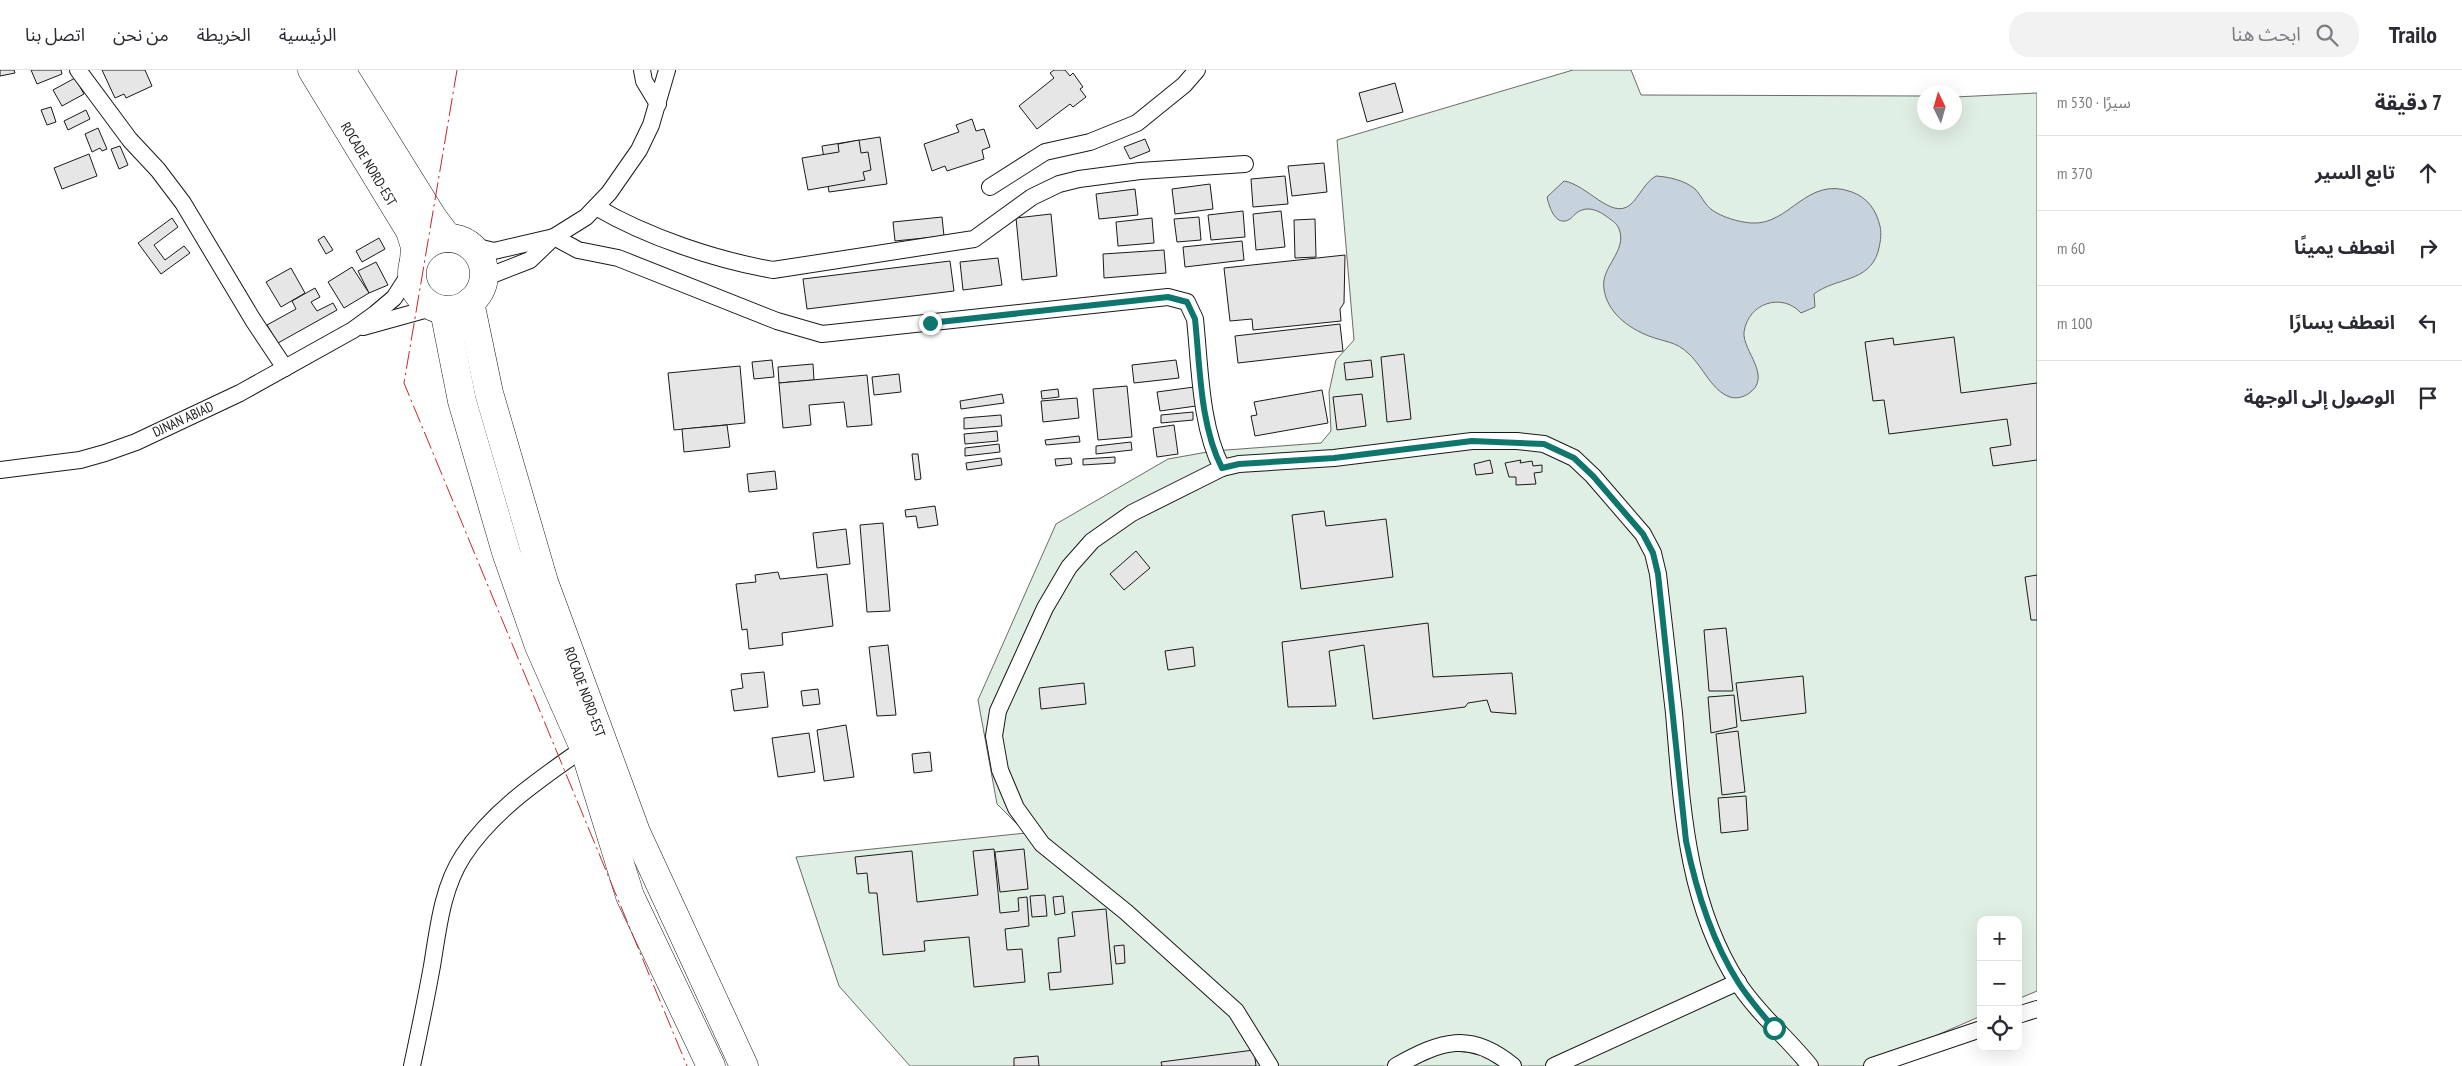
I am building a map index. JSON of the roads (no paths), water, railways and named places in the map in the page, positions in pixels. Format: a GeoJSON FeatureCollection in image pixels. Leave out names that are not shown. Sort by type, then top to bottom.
{"type":"FeatureCollection","features":[{"type":"Feature","properties":{"kind":"highway","name":"ROCADE NORD-EST"},"geometry":{"type":"LineString","coordinates":[[312,70],[410,232],[415,247],[413,265]]}},
{"type":"Feature","properties":{"kind":"highway","name":"ROCADE NORD-EST"},"geometry":{"type":"LineString","coordinates":[[340,70],[433,218],[448,238],[461,242]]}},
{"type":"Feature","properties":{"kind":"highway"},"geometry":{"type":"LineString","coordinates":[[443,239],[461,242],[481,260],[484,278],[477,296],[463,308],[439,309],[420,296],[415,288],[413,265],[426,246],[443,239]]}},
{"type":"Feature","properties":{"kind":"highway","name":"ROCADE NORD-EST"},"geometry":{"type":"LineString","coordinates":[[470,302],[489,393],[544,582],[636,832],[744,1066]]}},
{"type":"Feature","properties":{"kind":"highway","name":"ROCADE NORD-EST"},"geometry":{"type":"LineString","coordinates":[[439,309],[462,401],[506,552],[539,646],[584,748],[630,896],[711,1066]]}},
{"type":"Feature","properties":{"kind":"street"},"geometry":{"type":"LineString","coordinates":[[78,70],[130,140],[158,170],[183,203],[252,320],[285,368]]}},
{"type":"Feature","properties":{"kind":"street"},"geometry":{"type":"LineString","coordinates":[[642,70],[644,80],[658,104]]}},
{"type":"Feature","properties":{"kind":"street"},"geometry":{"type":"LineString","coordinates":[[484,278],[530,260],[554,237],[586,217],[596,207],[630,167],[651,125],[667,70]]}},
{"type":"Feature","properties":{"kind":"street"},"geometry":{"type":"LineString","coordinates":[[990,187],[1045,152],[1090,142],[1137,123],[1184,85],[1198,70]]}},
{"type":"Feature","properties":{"kind":"street"},"geometry":{"type":"LineString","coordinates":[[596,207],[614,218],[679,244],[746,266],[774,270],[974,239],[1032,197],[1058,184],[1079,178],[1140,171],[1245,164]]}},
{"type":"Feature","properties":{"kind":"street"},"geometry":{"type":"LineString","coordinates":[[461,242],[494,251],[554,237],[578,250],[618,258],[777,321],[822,334],[1168,297],[1187,302],[1195,319],[1208,428],[1213,450],[1222,468]]}},
{"type":"Feature","properties":{"kind":"street"},"geometry":{"type":"LineString","coordinates":[[353,330],[394,298],[413,265]]}},
{"type":"Feature","properties":{"kind":"street"},"geometry":{"type":"LineString","coordinates":[[353,330],[439,309]]}},
{"type":"Feature","properties":{"kind":"street","name":"DJNAN ABIAD"},"geometry":{"type":"LineString","coordinates":[[0,470],[80,460],[136,442],[240,393],[353,330]]}},
{"type":"Feature","properties":{"kind":"street"},"geometry":{"type":"LineString","coordinates":[[1270,1066],[1236,1010],[1126,912],[1042,844],[1016,808],[1000,770],[994,736],[998,711],[1045,608],[1069,567],[1092,541],[1132,513],[1222,468],[1239,464],[1334,458],[1472,441],[1517,441],[1544,444],[1574,458],[1593,476],[1643,534],[1653,553],[1658,574],[1686,841],[1694,881],[1715,937],[1738,982],[1774,1028],[1810,1066]]}},
{"type":"Feature","properties":{"kind":"street"},"geometry":{"type":"LineString","coordinates":[[412,1066],[440,919],[447,891],[462,858],[498,816],[531,786],[584,748]]}},
{"type":"Feature","properties":{"kind":"street"},"geometry":{"type":"LineString","coordinates":[[1554,1066],[1738,982]]}},
{"type":"Feature","properties":{"kind":"street"},"geometry":{"type":"LineString","coordinates":[[2022,1015],[2037,1009]]}},
{"type":"Feature","properties":{"kind":"street"},"geometry":{"type":"LineString","coordinates":[[1872,1066],[1977,1030]]}},
{"type":"Feature","properties":{"kind":"street"},"geometry":{"type":"LineString","coordinates":[[1396,1066],[1422,1052],[1455,1043],[1471,1043],[1490,1048],[1513,1066]]}}]}
